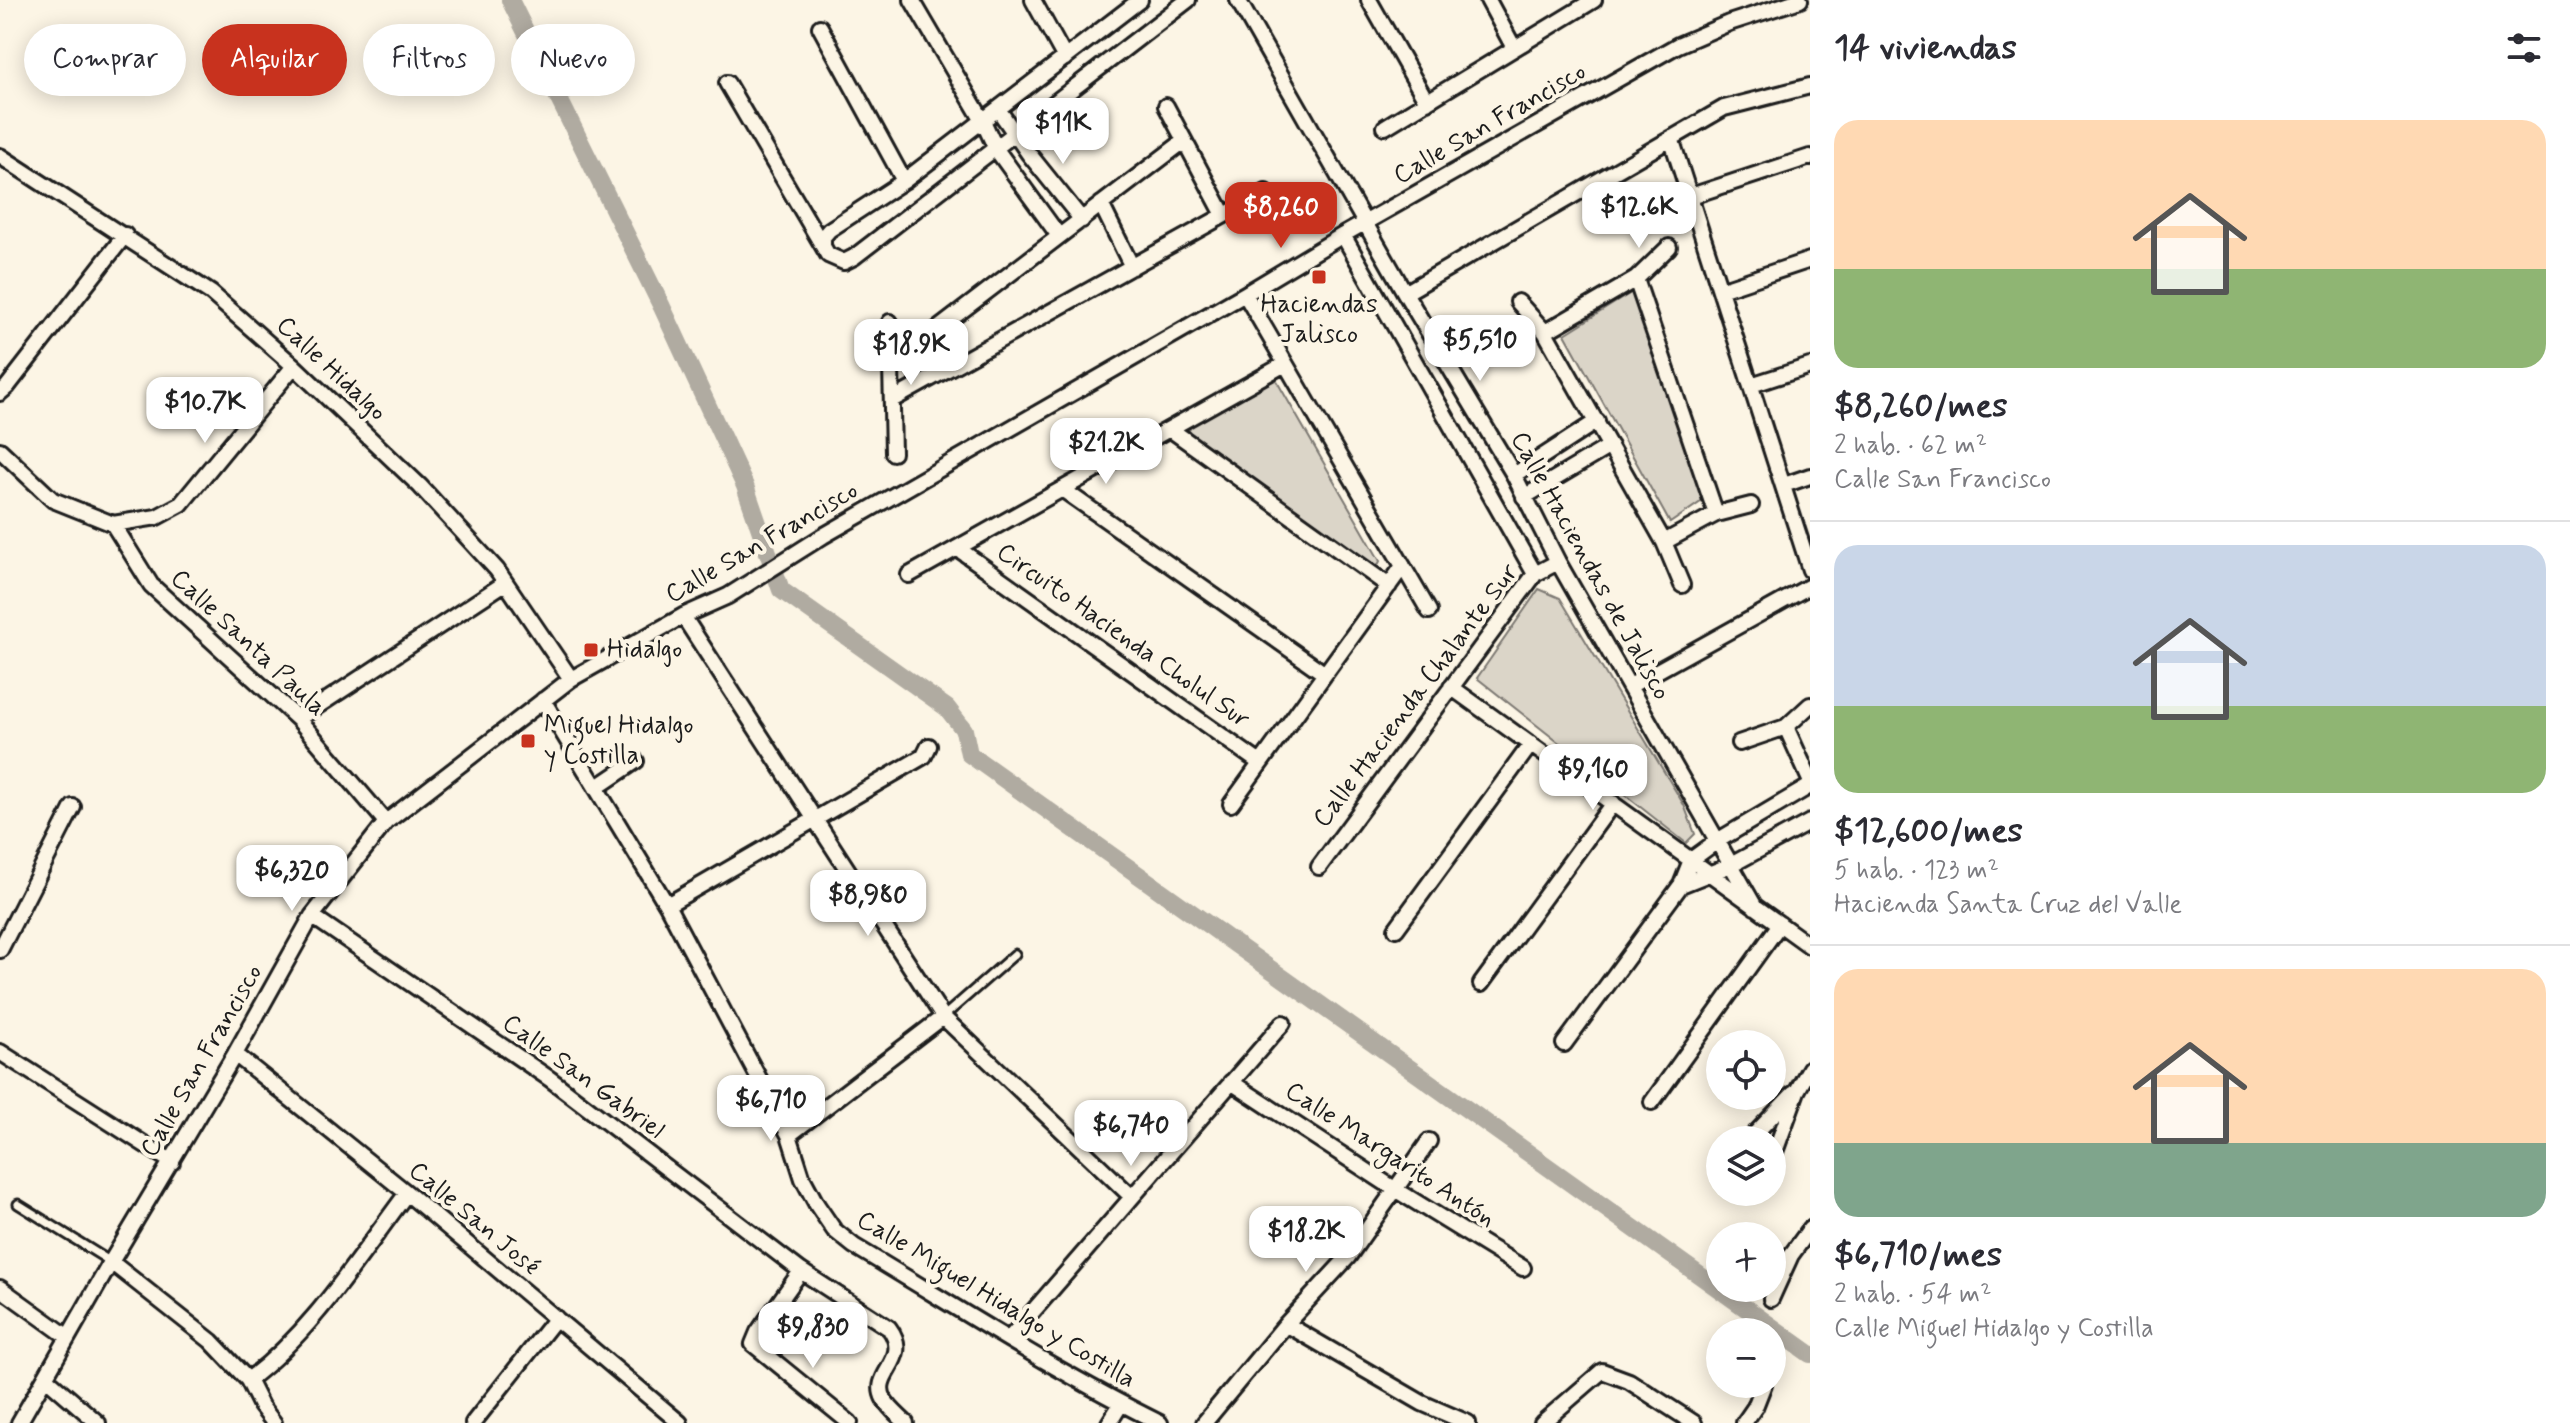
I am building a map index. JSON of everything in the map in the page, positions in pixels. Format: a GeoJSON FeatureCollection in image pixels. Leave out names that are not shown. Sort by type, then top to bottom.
{"type":"FeatureCollection","features":[{"type":"Feature","properties":{"kind":"street"},"geometry":{"type":"LineString","coordinates":[[912,0],[983,121],[996,149],[1059,236]]}},
{"type":"Feature","properties":{"kind":"street"},"geometry":{"type":"LineString","coordinates":[[1033,0],[1065,58]]}},
{"type":"Feature","properties":{"kind":"street"},"geometry":{"type":"LineString","coordinates":[[823,245],[823,237],[829,230],[904,181],[1140,0]]}},
{"type":"Feature","properties":{"kind":"street"},"geometry":{"type":"LineString","coordinates":[[727,83],[828,255],[844,262],[1188,0]]}},
{"type":"Feature","properties":{"kind":"street","name":"Calle Haciendas de Jalisco"},"geometry":{"type":"LineString","coordinates":[[1238,0],[1405,293],[1514,475],[1558,562],[1755,907]]}},
{"type":"Feature","properties":{"kind":"street"},"geometry":{"type":"LineString","coordinates":[[1369,0],[1427,102]]}},
{"type":"Feature","properties":{"kind":"street"},"geometry":{"type":"LineString","coordinates":[[1488,0],[1514,48]]}},
{"type":"Feature","properties":{"kind":"street"},"geometry":{"type":"LineString","coordinates":[[1385,127],[1594,0]]}},
{"type":"Feature","properties":{"kind":"street","name":"Calle San Francisco"},"geometry":{"type":"LineString","coordinates":[[19,1423],[312,916],[386,822],[571,679],[683,616],[728,596],[1343,235],[1678,45],[1729,23],[1800,0]]}},
{"type":"Feature","properties":{"kind":"street"},"geometry":{"type":"LineString","coordinates":[[820,27],[904,181]]}},
{"type":"Feature","properties":{"kind":"street"},"geometry":{"type":"LineString","coordinates":[[1405,293],[1724,108],[1810,86]]}},
{"type":"Feature","properties":{"kind":"street"},"geometry":{"type":"LineString","coordinates":[[1166,106],[1224,215]]}},
{"type":"Feature","properties":{"kind":"street"},"geometry":{"type":"LineString","coordinates":[[998,109],[1082,220]]}},
{"type":"Feature","properties":{"kind":"street"},"geometry":{"type":"LineString","coordinates":[[1671,138],[1810,570]]}},
{"type":"Feature","properties":{"kind":"street"},"geometry":{"type":"LineString","coordinates":[[892,364],[1184,141]]}},
{"type":"Feature","properties":{"kind":"street","name":"Calle Hidalgo"},"geometry":{"type":"LineString","coordinates":[[0,156],[211,293],[294,366],[420,486],[497,570],[571,679]]}},
{"type":"Feature","properties":{"kind":"street"},"geometry":{"type":"LineString","coordinates":[[1691,196],[1810,157]]}},
{"type":"Feature","properties":{"kind":"street"},"geometry":{"type":"LineString","coordinates":[[892,400],[1266,192]]}},
{"type":"Feature","properties":{"kind":"street"},"geometry":{"type":"LineString","coordinates":[[1101,204],[1132,267]]}},
{"type":"Feature","properties":{"kind":"street"},"geometry":{"type":"LineString","coordinates":[[0,393],[125,235]]}},
{"type":"Feature","properties":{"kind":"street","name":"Calle Haciendas de Jalisco"},"geometry":{"type":"LineString","coordinates":[[1343,235],[1535,574]]}},
{"type":"Feature","properties":{"kind":"street"},"geometry":{"type":"LineString","coordinates":[[1545,332],[1636,279],[1669,247]]}},
{"type":"Feature","properties":{"kind":"street"},"geometry":{"type":"LineString","coordinates":[[1720,290],[1810,260]]}},
{"type":"Feature","properties":{"kind":"street"},"geometry":{"type":"LineString","coordinates":[[1636,279],[1716,514]]}},
{"type":"Feature","properties":{"kind":"street"},"geometry":{"type":"LineString","coordinates":[[1245,294],[1429,611]]}},
{"type":"Feature","properties":{"kind":"street"},"geometry":{"type":"LineString","coordinates":[[1518,302],[1545,332],[1597,421],[1664,542],[1682,585]]}},
{"type":"Feature","properties":{"kind":"street"},"geometry":{"type":"LineString","coordinates":[[890,322],[893,453]]}},
{"type":"Feature","properties":{"kind":"street"},"geometry":{"type":"LineString","coordinates":[[909,575],[1285,364]]}},
{"type":"Feature","properties":{"kind":"street"},"geometry":{"type":"LineString","coordinates":[[0,450],[53,500],[113,524],[157,517],[181,504],[294,366]]}},
{"type":"Feature","properties":{"kind":"street"},"geometry":{"type":"LineString","coordinates":[[1751,385],[1810,366]]}},
{"type":"Feature","properties":{"kind":"street"},"geometry":{"type":"LineString","coordinates":[[1514,475],[1597,421]]}},
{"type":"Feature","properties":{"kind":"street"},"geometry":{"type":"LineString","coordinates":[[1170,429],[1389,586]]}},
{"type":"Feature","properties":{"kind":"street"},"geometry":{"type":"LineString","coordinates":[[1524,497],[1610,446]]}},
{"type":"Feature","properties":{"kind":"street"},"geometry":{"type":"LineString","coordinates":[[1784,485],[1810,476]]}},
{"type":"Feature","properties":{"kind":"street"},"geometry":{"type":"LineString","coordinates":[[1062,489],[1325,674]]}},
{"type":"Feature","properties":{"kind":"street"},"geometry":{"type":"LineString","coordinates":[[1664,542],[1716,514],[1751,505]]}},
{"type":"Feature","properties":{"kind":"street","name":"Calle Santa Paula"},"geometry":{"type":"LineString","coordinates":[[113,524],[151,585],[298,719],[386,822]]}},
{"type":"Feature","properties":{"kind":"street","name":"Circuito Hacienda Cholul Sur"},"geometry":{"type":"LineString","coordinates":[[957,548],[1260,763]]}},
{"type":"Feature","properties":{"kind":"street","name":"Calle Hacienda Chalante Sur"},"geometry":{"type":"LineString","coordinates":[[1319,867],[1535,574],[1558,562]]}},
{"type":"Feature","properties":{"kind":"street"},"geometry":{"type":"LineString","coordinates":[[1231,804],[1403,566]]}},
{"type":"Feature","properties":{"kind":"street"},"geometry":{"type":"LineString","coordinates":[[298,719],[505,583]]}},
{"type":"Feature","properties":{"kind":"street"},"geometry":{"type":"LineString","coordinates":[[1630,686],[1810,586]]}},
{"type":"Feature","properties":{"kind":"street"},"geometry":{"type":"LineString","coordinates":[[683,616],[943,1017],[1131,1196]]}},
{"type":"Feature","properties":{"kind":"street"},"geometry":{"type":"LineString","coordinates":[[1451,687],[1810,946]]}},
{"type":"Feature","properties":{"kind":"street","name":"Calle Miguel Hidalgo y Costilla"},"geometry":{"type":"LineString","coordinates":[[543,700],[667,905],[789,1135],[803,1179],[834,1230],[854,1246],[1009,1339],[1160,1423]]}},
{"type":"Feature","properties":{"kind":"street"},"geometry":{"type":"LineString","coordinates":[[1739,743],[1786,727],[1810,705]]}},
{"type":"Feature","properties":{"kind":"street"},"geometry":{"type":"LineString","coordinates":[[1786,727],[1810,780]]}},
{"type":"Feature","properties":{"kind":"street"},"geometry":{"type":"LineString","coordinates":[[1396,929],[1531,744]]}},
{"type":"Feature","properties":{"kind":"street"},"geometry":{"type":"LineString","coordinates":[[667,905],[924,756],[929,746]]}},
{"type":"Feature","properties":{"kind":"street"},"geometry":{"type":"LineString","coordinates":[[596,788],[636,761]]}},
{"type":"Feature","properties":{"kind":"street"},"geometry":{"type":"LineString","coordinates":[[1564,1044],[1681,885],[1691,860],[1717,841],[1810,786]]}},
{"type":"Feature","properties":{"kind":"street"},"geometry":{"type":"LineString","coordinates":[[1481,984],[1613,803]]}},
{"type":"Feature","properties":{"kind":"street"},"geometry":{"type":"LineString","coordinates":[[0,950],[73,807]]}},
{"type":"Feature","properties":{"kind":"street"},"geometry":{"type":"LineString","coordinates":[[1681,885],[1731,865],[1810,822]]}},
{"type":"Feature","properties":{"kind":"street","name":"Calle San Gabriel"},"geometry":{"type":"LineString","coordinates":[[312,916],[550,1079],[801,1271],[889,1328],[897,1338],[899,1349],[881,1385],[884,1399],[906,1423]]}},
{"type":"Feature","properties":{"kind":"street"},"geometry":{"type":"LineString","coordinates":[[1652,1102],[1780,924]]}},
{"type":"Feature","properties":{"kind":"street"},"geometry":{"type":"LineString","coordinates":[[789,1135],[943,1017]]}},
{"type":"Feature","properties":{"kind":"street"},"geometry":{"type":"LineString","coordinates":[[1009,1339],[1283,1023]]}},
{"type":"Feature","properties":{"kind":"street"},"geometry":{"type":"LineString","coordinates":[[0,1052],[172,1162]]}},
{"type":"Feature","properties":{"kind":"street","name":"Calle San José"},"geometry":{"type":"LineString","coordinates":[[235,1054],[407,1193],[674,1421]]}},
{"type":"Feature","properties":{"kind":"street"},"geometry":{"type":"LineString","coordinates":[[1784,1126],[1797,1091],[1810,1068]]}},
{"type":"Feature","properties":{"kind":"street","name":"Calle Margarito Antón"},"geometry":{"type":"LineString","coordinates":[[1231,1082],[1523,1268]]}},
{"type":"Feature","properties":{"kind":"street"},"geometry":{"type":"LineString","coordinates":[[1763,1126],[1797,1091]]}},
{"type":"Feature","properties":{"kind":"street"},"geometry":{"type":"LineString","coordinates":[[1204,1423],[1286,1324],[1348,1257],[1393,1188],[1429,1141]]}},
{"type":"Feature","properties":{"kind":"street"},"geometry":{"type":"LineString","coordinates":[[248,1380],[280,1356],[322,1307],[407,1193]]}},
{"type":"Feature","properties":{"kind":"street"},"geometry":{"type":"LineString","coordinates":[[1786,1266],[1810,1229]]}},
{"type":"Feature","properties":{"kind":"street"},"geometry":{"type":"LineString","coordinates":[[111,1262],[211,1341],[248,1380],[274,1423]]}},
{"type":"Feature","properties":{"kind":"street"},"geometry":{"type":"LineString","coordinates":[[801,1271],[758,1332],[753,1344],[850,1423]]}},
{"type":"Feature","properties":{"kind":"street"},"geometry":{"type":"LineString","coordinates":[[0,1288],[68,1337]]}},
{"type":"Feature","properties":{"kind":"street"},"geometry":{"type":"LineString","coordinates":[[473,1423],[556,1318]]}},
{"type":"Feature","properties":{"kind":"street"},"geometry":{"type":"LineString","coordinates":[[1286,1324],[1422,1403],[1468,1423]]}},
{"type":"Feature","properties":{"kind":"street"},"geometry":{"type":"LineString","coordinates":[[1542,1423],[1602,1371],[1629,1381],[1694,1423]]}},
{"type":"Feature","properties":{"kind":"street"},"geometry":{"type":"LineString","coordinates":[[46,1378],[98,1423]]}},
{"type":"Feature","properties":{"kind":"street"},"geometry":{"type":"LineString","coordinates":[[1744,1423],[1759,1398]]}},
{"type":"Feature","properties":{"kind":"street"},"geometry":{"type":"LineString","coordinates":[[1109,1423],[1121,1404]]}},
{"type":"Feature","properties":{"kind":"lane"},"geometry":{"type":"LineString","coordinates":[[943,1017],[1015,954]]}},
{"type":"Feature","properties":{"kind":"lane"},"geometry":{"type":"LineString","coordinates":[[18,1204],[111,1262]]}},
{"type":"Feature","properties":{"kind":"shaded area"},"geometry":{"type":"Polygon","coordinates":[[[1634,291],[1705,499],[1670,523],[1565,334],[1634,291]]]}},
{"type":"Feature","properties":{"kind":"shaded area"},"geometry":{"type":"Polygon","coordinates":[[[1275,378],[1380,561],[1376,570],[1188,432],[1194,422],[1275,378]]]}},
{"type":"Feature","properties":{"kind":"shaded area"},"geometry":{"type":"Polygon","coordinates":[[[1539,589],[1560,598],[1684,805],[1695,834],[1686,843],[1477,678],[1539,589]]]}},
{"type":"Feature","properties":{"kind":"waterway"},"geometry":{"type":"LineString","coordinates":[[510,0],[662,307],[745,486],[781,590],[947,708],[964,730],[969,754],[1810,1354]]}},
{"type":"Feature","properties":{"kind":"place","name":"Haciendas Jalisco"},"geometry":{"type":"Point","coordinates":[1319,277]}},
{"type":"Feature","properties":{"kind":"place","name":"Hidalgo"},"geometry":{"type":"Point","coordinates":[591,650]}},
{"type":"Feature","properties":{"kind":"place","name":"Miguel Hidalgo y Costilla"},"geometry":{"type":"Point","coordinates":[528,741]}}]}
